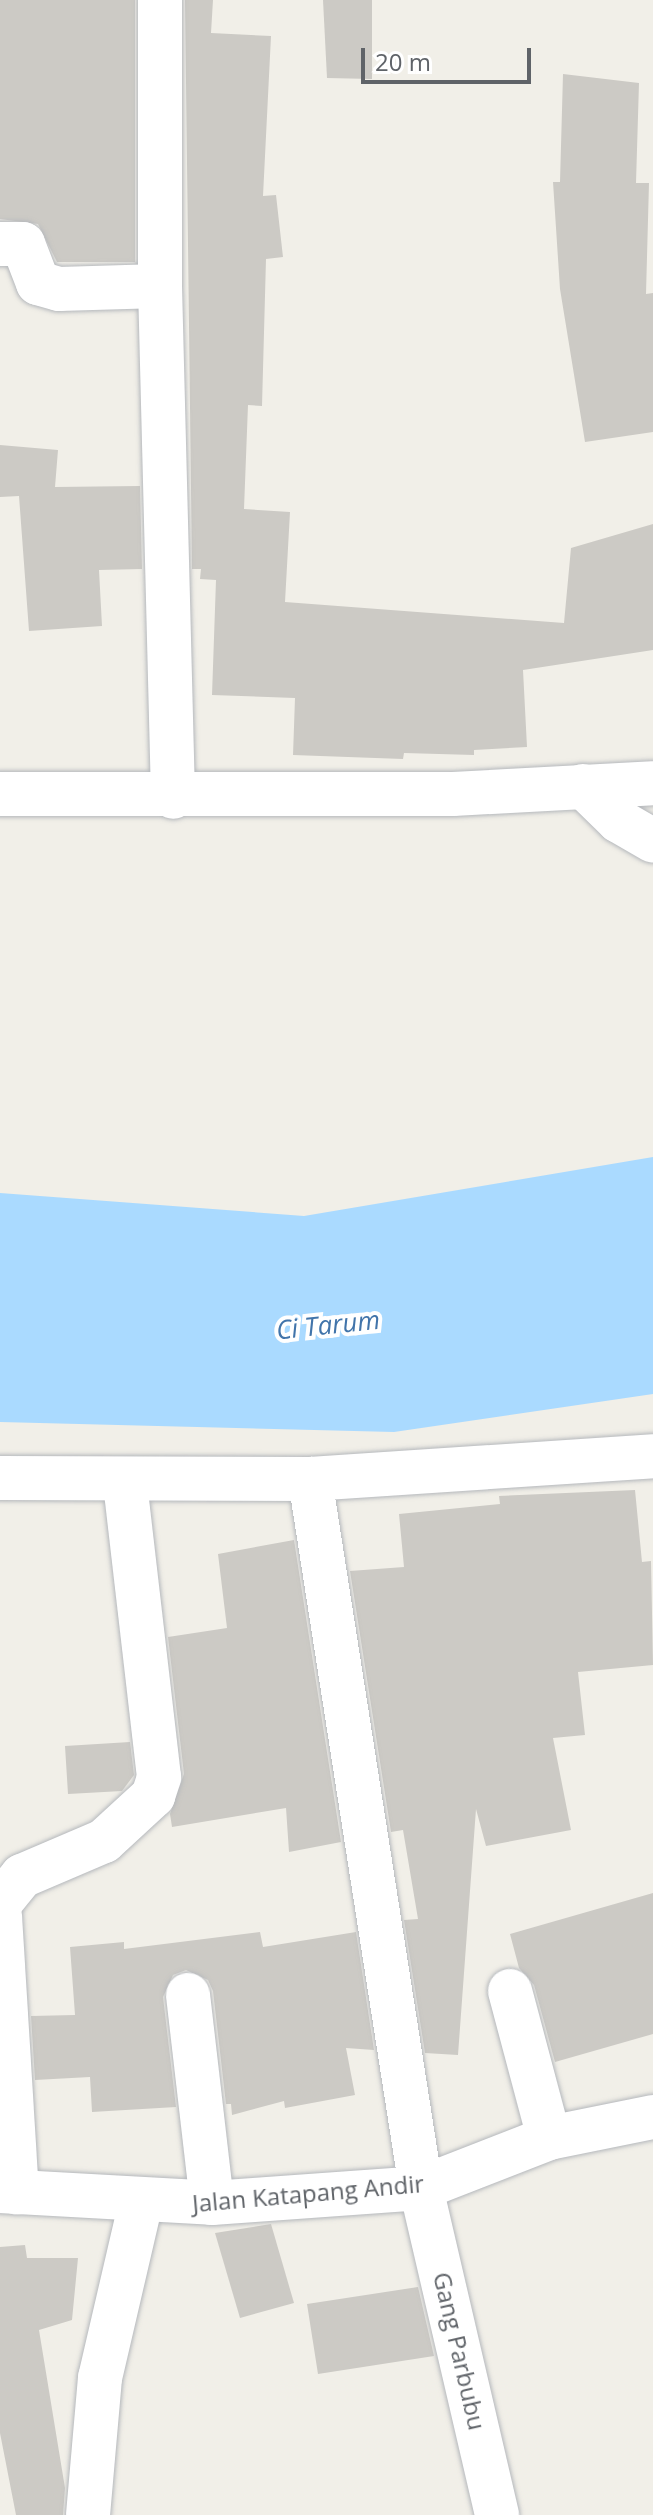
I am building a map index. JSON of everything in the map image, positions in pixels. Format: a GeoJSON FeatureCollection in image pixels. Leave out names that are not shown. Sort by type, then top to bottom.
{"type":"FeatureCollection","features":[{"type":"Feature","properties":{"kind":"street"},"geometry":{"type":"LineString","coordinates":[[160,0],[160,286],[173,797]]}},
{"type":"Feature","properties":{"kind":"street"},"geometry":{"type":"LineString","coordinates":[[0,244],[23,244],[38,283],[59,289],[160,286]]}},
{"type":"Feature","properties":{"kind":"street"},"geometry":{"type":"LineString","coordinates":[[0,794],[173,797],[453,794],[653,783]]}},
{"type":"Feature","properties":{"kind":"street"},"geometry":{"type":"LineString","coordinates":[[583,786],[619,821],[653,841]]}},
{"type":"Feature","properties":{"kind":"street"},"geometry":{"type":"LineString","coordinates":[[0,1478],[125,1482],[310,1479],[653,1456]]}},
{"type":"Feature","properties":{"kind":"street","name":"Gang Parbubu"},"geometry":{"type":"LineString","coordinates":[[310,1479],[421,2188],[497,2515]]}},
{"type":"Feature","properties":{"kind":"street"},"geometry":{"type":"LineString","coordinates":[[0,1903],[22,1876],[104,1841],[153,1796],[159,1777],[125,1482]]}},
{"type":"Feature","properties":{"kind":"street"},"geometry":{"type":"LineString","coordinates":[[0,1916],[8,2191]]}},
{"type":"Feature","properties":{"kind":"street"},"geometry":{"type":"LineString","coordinates":[[510,1991],[549,2138]]}},
{"type":"Feature","properties":{"kind":"street"},"geometry":{"type":"LineString","coordinates":[[188,1995],[212,2203]]}},
{"type":"Feature","properties":{"kind":"street","name":"Jalan Katapang Andir"},"geometry":{"type":"LineString","coordinates":[[8,2191],[141,2202],[212,2203],[421,2188],[549,2138],[653,2117]]}},
{"type":"Feature","properties":{"kind":"street"},"geometry":{"type":"LineString","coordinates":[[88,2515],[100,2378],[141,2202]]}},
{"type":"Feature","properties":{"kind":"water","name":"Ci Tarum"},"geometry":{"type":"Polygon","coordinates":[[[653,1157],[653,1394],[394,1432],[0,1422],[0,1193],[304,1216],[653,1157]]]}},
{"type":"Feature","properties":{"kind":"building"},"geometry":{"type":"Polygon","coordinates":[[[0,0],[135,0],[135,262],[57,262],[38,224],[0,219],[0,0]]]}},
{"type":"Feature","properties":{"kind":"building"},"geometry":{"type":"Polygon","coordinates":[[[185,0],[213,0],[211,33],[271,36],[263,196],[276,195],[283,257],[266,259],[262,406],[248,405],[244,509],[290,512],[285,602],[564,623],[571,548],[653,524],[653,650],[523,670],[527,747],[474,750],[474,755],[404,753],[403,759],[293,755],[295,698],[212,695],[216,580],[200,579],[201,569],[192,569],[185,0]]]}},
{"type":"Feature","properties":{"kind":"building"},"geometry":{"type":"Polygon","coordinates":[[[323,0],[372,0],[372,79],[327,78],[323,0]]]}},
{"type":"Feature","properties":{"kind":"building"},"geometry":{"type":"Polygon","coordinates":[[[563,74],[639,83],[636,183],[649,183],[646,294],[653,293],[653,432],[585,442],[560,289],[553,182],[560,182],[563,74]]]}},
{"type":"Feature","properties":{"kind":"building"},"geometry":{"type":"Polygon","coordinates":[[[0,445],[58,450],[55,487],[140,486],[142,569],[99,570],[102,626],[29,631],[19,496],[0,497],[0,445]]]}},
{"type":"Feature","properties":{"kind":"building"},"geometry":{"type":"Polygon","coordinates":[[[635,1490],[642,1562],[651,1561],[653,1665],[578,1672],[585,1735],[553,1738],[571,1830],[486,1846],[476,1809],[458,2055],[425,2053],[404,1920],[418,1919],[403,1830],[391,1832],[350,1571],[404,1567],[399,1514],[500,1504],[499,1496],[635,1490]]]}},
{"type":"Feature","properties":{"kind":"building"},"geometry":{"type":"Polygon","coordinates":[[[294,1540],[341,1842],[289,1852],[286,1808],[172,1827],[170,1814],[184,1774],[168,1637],[227,1628],[218,1554],[294,1540]]]}},
{"type":"Feature","properties":{"kind":"building"},"geometry":{"type":"Polygon","coordinates":[[[130,1742],[134,1775],[122,1791],[68,1794],[65,1746],[130,1742]]]}},
{"type":"Feature","properties":{"kind":"building"},"geometry":{"type":"Polygon","coordinates":[[[653,1893],[653,2034],[555,2062],[534,1985],[519,1968],[510,1934],[653,1893]]]}},
{"type":"Feature","properties":{"kind":"building"},"geometry":{"type":"Polygon","coordinates":[[[260,1932],[263,1947],[356,1932],[374,2050],[346,2048],[355,2095],[285,2108],[284,2101],[232,2115],[231,2104],[226,2104],[213,1991],[208,1980],[186,1970],[173,1975],[163,1997],[176,2107],[92,2112],[90,2077],[35,2080],[31,2016],[75,2015],[70,1947],[124,1942],[124,1949],[260,1932]]]}},
{"type":"Feature","properties":{"kind":"building"},"geometry":{"type":"Polygon","coordinates":[[[271,2224],[294,2303],[240,2318],[215,2233],[271,2224]]]}},
{"type":"Feature","properties":{"kind":"building"},"geometry":{"type":"Polygon","coordinates":[[[25,2245],[27,2258],[78,2258],[72,2320],[39,2330],[65,2488],[63,2515],[16,2515],[0,2433],[0,2247],[25,2245]]]}},
{"type":"Feature","properties":{"kind":"building"},"geometry":{"type":"Polygon","coordinates":[[[418,2287],[434,2356],[318,2374],[307,2304],[418,2287]]]}}]}
